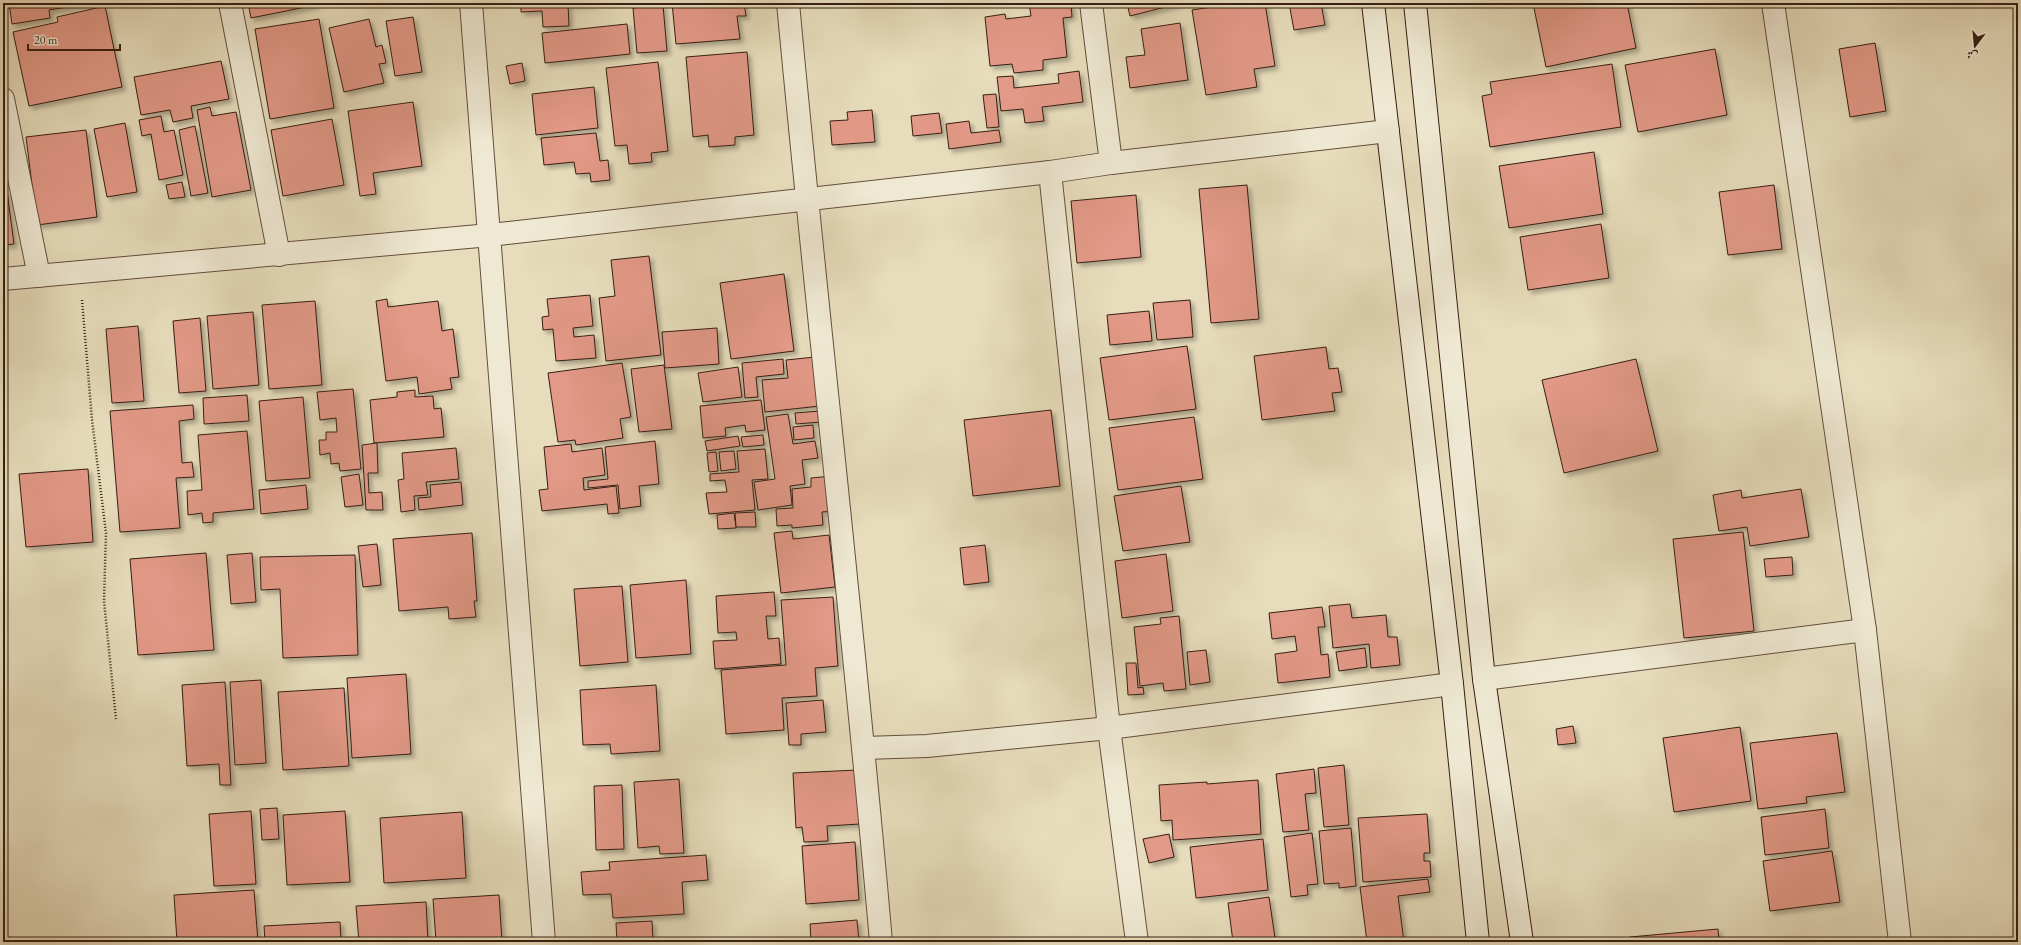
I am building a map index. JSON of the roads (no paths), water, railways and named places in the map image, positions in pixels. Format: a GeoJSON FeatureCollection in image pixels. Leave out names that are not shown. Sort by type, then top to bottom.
{"type":"FeatureCollection","features":[{"type":"Feature","properties":{"kind":"street"},"geometry":{"type":"LineString","coordinates":[[230,3],[279,254]]}},
{"type":"Feature","properties":{"kind":"street"},"geometry":{"type":"LineString","coordinates":[[472,3],[544,942]]}},
{"type":"Feature","properties":{"kind":"street"},"geometry":{"type":"LineString","coordinates":[[788,3],[806,198],[864,748],[881,942]]}},
{"type":"Feature","properties":{"kind":"street"},"geometry":{"type":"LineString","coordinates":[[1091,3],[1111,163]]}},
{"type":"Feature","properties":{"kind":"street"},"geometry":{"type":"LineString","coordinates":[[1372,3],[1452,684],[1478,942]]}},
{"type":"Feature","properties":{"kind":"street"},"geometry":{"type":"LineString","coordinates":[[1415,3],[1484,679],[1522,942]]}},
{"type":"Feature","properties":{"kind":"street"},"geometry":{"type":"LineString","coordinates":[[1773,3],[1865,630],[1900,942]]}},
{"type":"Feature","properties":{"kind":"street"},"geometry":{"type":"LineString","coordinates":[[3,99],[39,276]]}},
{"type":"Feature","properties":{"kind":"street"},"geometry":{"type":"LineString","coordinates":[[3,279],[490,235],[806,198],[1050,172],[1111,163],[1388,131]]}},
{"type":"Feature","properties":{"kind":"street"},"geometry":{"type":"LineString","coordinates":[[1050,172],[1109,728],[1136,942]]}},
{"type":"Feature","properties":{"kind":"street"},"geometry":{"type":"LineString","coordinates":[[1484,679],[1865,630]]}},
{"type":"Feature","properties":{"kind":"street"},"geometry":{"type":"LineString","coordinates":[[864,748],[927,746],[1109,728],[1452,684]]}}]}
